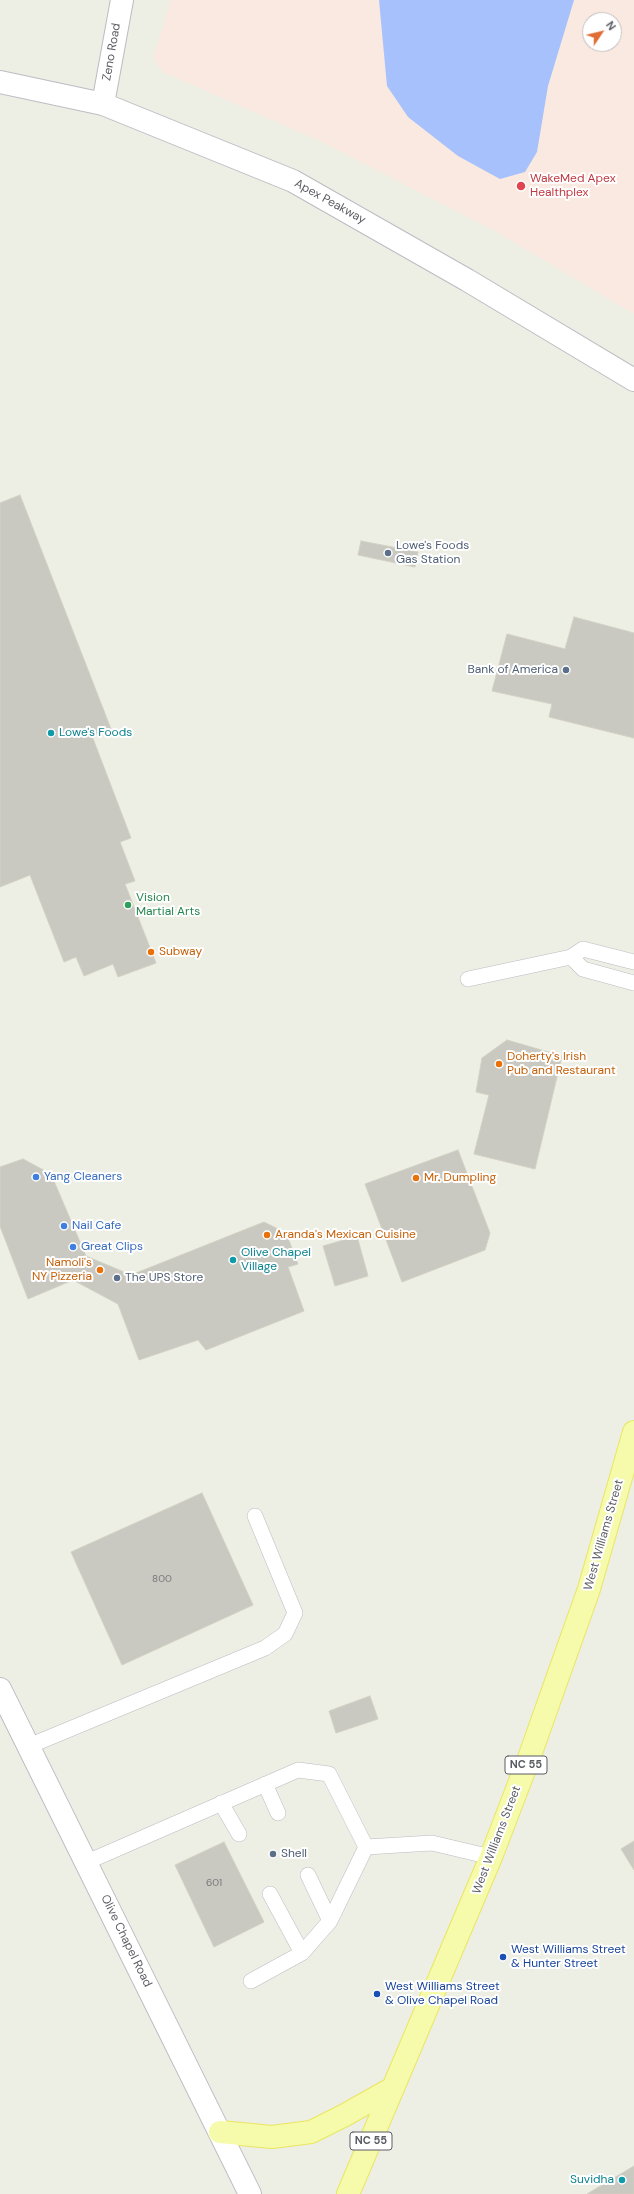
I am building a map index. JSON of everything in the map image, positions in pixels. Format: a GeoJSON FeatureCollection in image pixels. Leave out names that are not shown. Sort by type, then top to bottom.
{"type":"FeatureCollection","features":[{"type":"Feature","properties":{"kind":"main road","name":"Zeno Road"},"geometry":{"type":"LineString","coordinates":[[103,104],[122,0]]}},
{"type":"Feature","properties":{"kind":"main road","name":"Apex Peakway"},"geometry":{"type":"LineString","coordinates":[[0,82],[103,104],[293,181],[468,280],[634,380]]}},
{"type":"Feature","properties":{"kind":"main road","name":"West Williams Street"},"geometry":{"type":"LineString","coordinates":[[348,2194],[491,1857],[589,1589],[634,1432]]}},
{"type":"Feature","properties":{"kind":"main road","name":"Olive Chapel Road"},"geometry":{"type":"LineString","coordinates":[[0,1689],[87,1862],[250,2194]]}},
{"type":"Feature","properties":{"kind":"main road"},"geometry":{"type":"LineString","coordinates":[[220,2132],[272,2137],[311,2132],[345,2116],[393,2088]]}},
{"type":"Feature","properties":{"kind":"lane"},"geometry":{"type":"LineString","coordinates":[[468,979],[571,957],[583,949],[634,962]]}},
{"type":"Feature","properties":{"kind":"lane"},"geometry":{"type":"LineString","coordinates":[[571,957],[582,969],[634,983]]}},
{"type":"Feature","properties":{"kind":"lane"},"geometry":{"type":"LineString","coordinates":[[29,1746],[265,1648],[285,1634],[295,1613],[255,1516]]}},
{"type":"Feature","properties":{"kind":"lane"},"geometry":{"type":"LineString","coordinates":[[87,1862],[298,1770],[329,1774],[366,1847]]}},
{"type":"Feature","properties":{"kind":"lane"},"geometry":{"type":"LineString","coordinates":[[265,1784],[278,1813]]}},
{"type":"Feature","properties":{"kind":"lane"},"geometry":{"type":"LineString","coordinates":[[221,1803],[239,1834]]}},
{"type":"Feature","properties":{"kind":"lane"},"geometry":{"type":"LineString","coordinates":[[366,1847],[432,1843],[491,1857]]}},
{"type":"Feature","properties":{"kind":"lane"},"geometry":{"type":"LineString","coordinates":[[251,1981],[302,1953],[330,1921],[366,1847]]}},
{"type":"Feature","properties":{"kind":"lane"},"geometry":{"type":"LineString","coordinates":[[308,1875],[330,1921]]}},
{"type":"Feature","properties":{"kind":"lane"},"geometry":{"type":"LineString","coordinates":[[270,1894],[302,1953]]}},
{"type":"Feature","properties":{"kind":"shaded area","name":"WakeMed Apex Healthplex"},"geometry":{"type":"Polygon","coordinates":[[[171,0],[634,0],[634,314],[495,231],[322,142],[163,72],[153,58],[171,0]]]}},
{"type":"Feature","properties":{"kind":"water"},"geometry":{"type":"Polygon","coordinates":[[[379,0],[574,0],[548,86],[537,152],[525,172],[500,179],[458,156],[408,117],[387,86],[379,0]]]}},
{"type":"Feature","properties":{"kind":"building","name":"Lowe's Foods"},"geometry":{"type":"Polygon","coordinates":[[[20,495],[111,729],[92,736],[131,838],[120,842],[135,881],[125,884],[156,963],[118,977],[113,964],[84,976],[76,957],[64,962],[30,875],[0,887],[0,503],[20,495]]]}},
{"type":"Feature","properties":{"kind":"building","name":"Lowe's Foods Gas Station"},"geometry":{"type":"Polygon","coordinates":[[[361,541],[418,552],[415,567],[358,555],[361,541]]]}},
{"type":"Feature","properties":{"kind":"building","name":"Bank of America"},"geometry":{"type":"Polygon","coordinates":[[[574,617],[634,633],[634,738],[549,717],[552,704],[492,691],[507,634],[565,649],[574,617]]]}},
{"type":"Feature","properties":{"kind":"building"},"geometry":{"type":"Polygon","coordinates":[[[507,1040],[562,1056],[535,1169],[474,1154],[489,1095],[476,1092],[482,1058],[507,1040]]]}},
{"type":"Feature","properties":{"kind":"building"},"geometry":{"type":"Polygon","coordinates":[[[458,1150],[490,1233],[485,1250],[402,1282],[365,1184],[458,1150]]]}},
{"type":"Feature","properties":{"kind":"building","name":"Olive Chapel Village"},"geometry":{"type":"Polygon","coordinates":[[[23,1159],[51,1174],[86,1256],[131,1275],[264,1222],[286,1233],[298,1264],[288,1267],[304,1311],[206,1350],[198,1340],[139,1360],[118,1304],[73,1280],[28,1299],[0,1226],[0,1167],[23,1159]]]}},
{"type":"Feature","properties":{"kind":"building"},"geometry":{"type":"Polygon","coordinates":[[[357,1236],[368,1276],[335,1286],[323,1246],[357,1236]]]}},
{"type":"Feature","properties":{"kind":"building"},"geometry":{"type":"Polygon","coordinates":[[[202,1493],[253,1605],[122,1665],[71,1552],[202,1493]]]}},
{"type":"Feature","properties":{"kind":"building"},"geometry":{"type":"Polygon","coordinates":[[[370,1696],[378,1719],[336,1733],[329,1711],[370,1696]]]}},
{"type":"Feature","properties":{"kind":"building"},"geometry":{"type":"Polygon","coordinates":[[[634,1841],[634,1870],[621,1849],[634,1841]]]}},
{"type":"Feature","properties":{"kind":"building"},"geometry":{"type":"Polygon","coordinates":[[[224,1842],[264,1922],[214,1947],[175,1865],[224,1842]]]}},
{"type":"Feature","properties":{"kind":"building","name":"Suvidha"},"geometry":{"type":"Polygon","coordinates":[[[634,2166],[634,2194],[587,2194],[634,2166]]]}},
{"type":"Feature","properties":{"kind":"place","name":"WakeMed Apex Healthplex"},"geometry":{"type":"Point","coordinates":[521,186]}},
{"type":"Feature","properties":{"kind":"place","name":"Lowe's Foods Gas Station"},"geometry":{"type":"Point","coordinates":[388,553]}},
{"type":"Feature","properties":{"kind":"place","name":"Bank of America"},"geometry":{"type":"Point","coordinates":[566,670]}},
{"type":"Feature","properties":{"kind":"place","name":"Lowe's Foods"},"geometry":{"type":"Point","coordinates":[51,733]}},
{"type":"Feature","properties":{"kind":"place","name":"Vision Martial Arts"},"geometry":{"type":"Point","coordinates":[128,905]}},
{"type":"Feature","properties":{"kind":"place","name":"Subway"},"geometry":{"type":"Point","coordinates":[151,952]}},
{"type":"Feature","properties":{"kind":"place","name":"Doherty's Irish Pub and Restaurant"},"geometry":{"type":"Point","coordinates":[499,1064]}},
{"type":"Feature","properties":{"kind":"place","name":"Yang Cleaners"},"geometry":{"type":"Point","coordinates":[36,1177]}},
{"type":"Feature","properties":{"kind":"place","name":"Mr. Dumpling"},"geometry":{"type":"Point","coordinates":[416,1178]}},
{"type":"Feature","properties":{"kind":"place","name":"Nail Cafe"},"geometry":{"type":"Point","coordinates":[64,1226]}},
{"type":"Feature","properties":{"kind":"place","name":"Aranda's Mexican Cuisine"},"geometry":{"type":"Point","coordinates":[267,1235]}},
{"type":"Feature","properties":{"kind":"place","name":"Great Clips"},"geometry":{"type":"Point","coordinates":[73,1247]}},
{"type":"Feature","properties":{"kind":"place","name":"Olive Chapel Village"},"geometry":{"type":"Point","coordinates":[233,1260]}},
{"type":"Feature","properties":{"kind":"place","name":"Namoli's NY Pizzeria"},"geometry":{"type":"Point","coordinates":[100,1270]}},
{"type":"Feature","properties":{"kind":"place","name":"The UPS Store"},"geometry":{"type":"Point","coordinates":[117,1278]}},
{"type":"Feature","properties":{"kind":"place","name":"Shell"},"geometry":{"type":"Point","coordinates":[273,1854]}},
{"type":"Feature","properties":{"kind":"place","name":"West Williams Street & Hunter Street"},"geometry":{"type":"Point","coordinates":[503,1957]}},
{"type":"Feature","properties":{"kind":"place","name":"West Williams Street & Olive Chapel Road"},"geometry":{"type":"Point","coordinates":[377,1994]}},
{"type":"Feature","properties":{"kind":"place","name":"Suvidha"},"geometry":{"type":"Point","coordinates":[622,2180]}}]}
